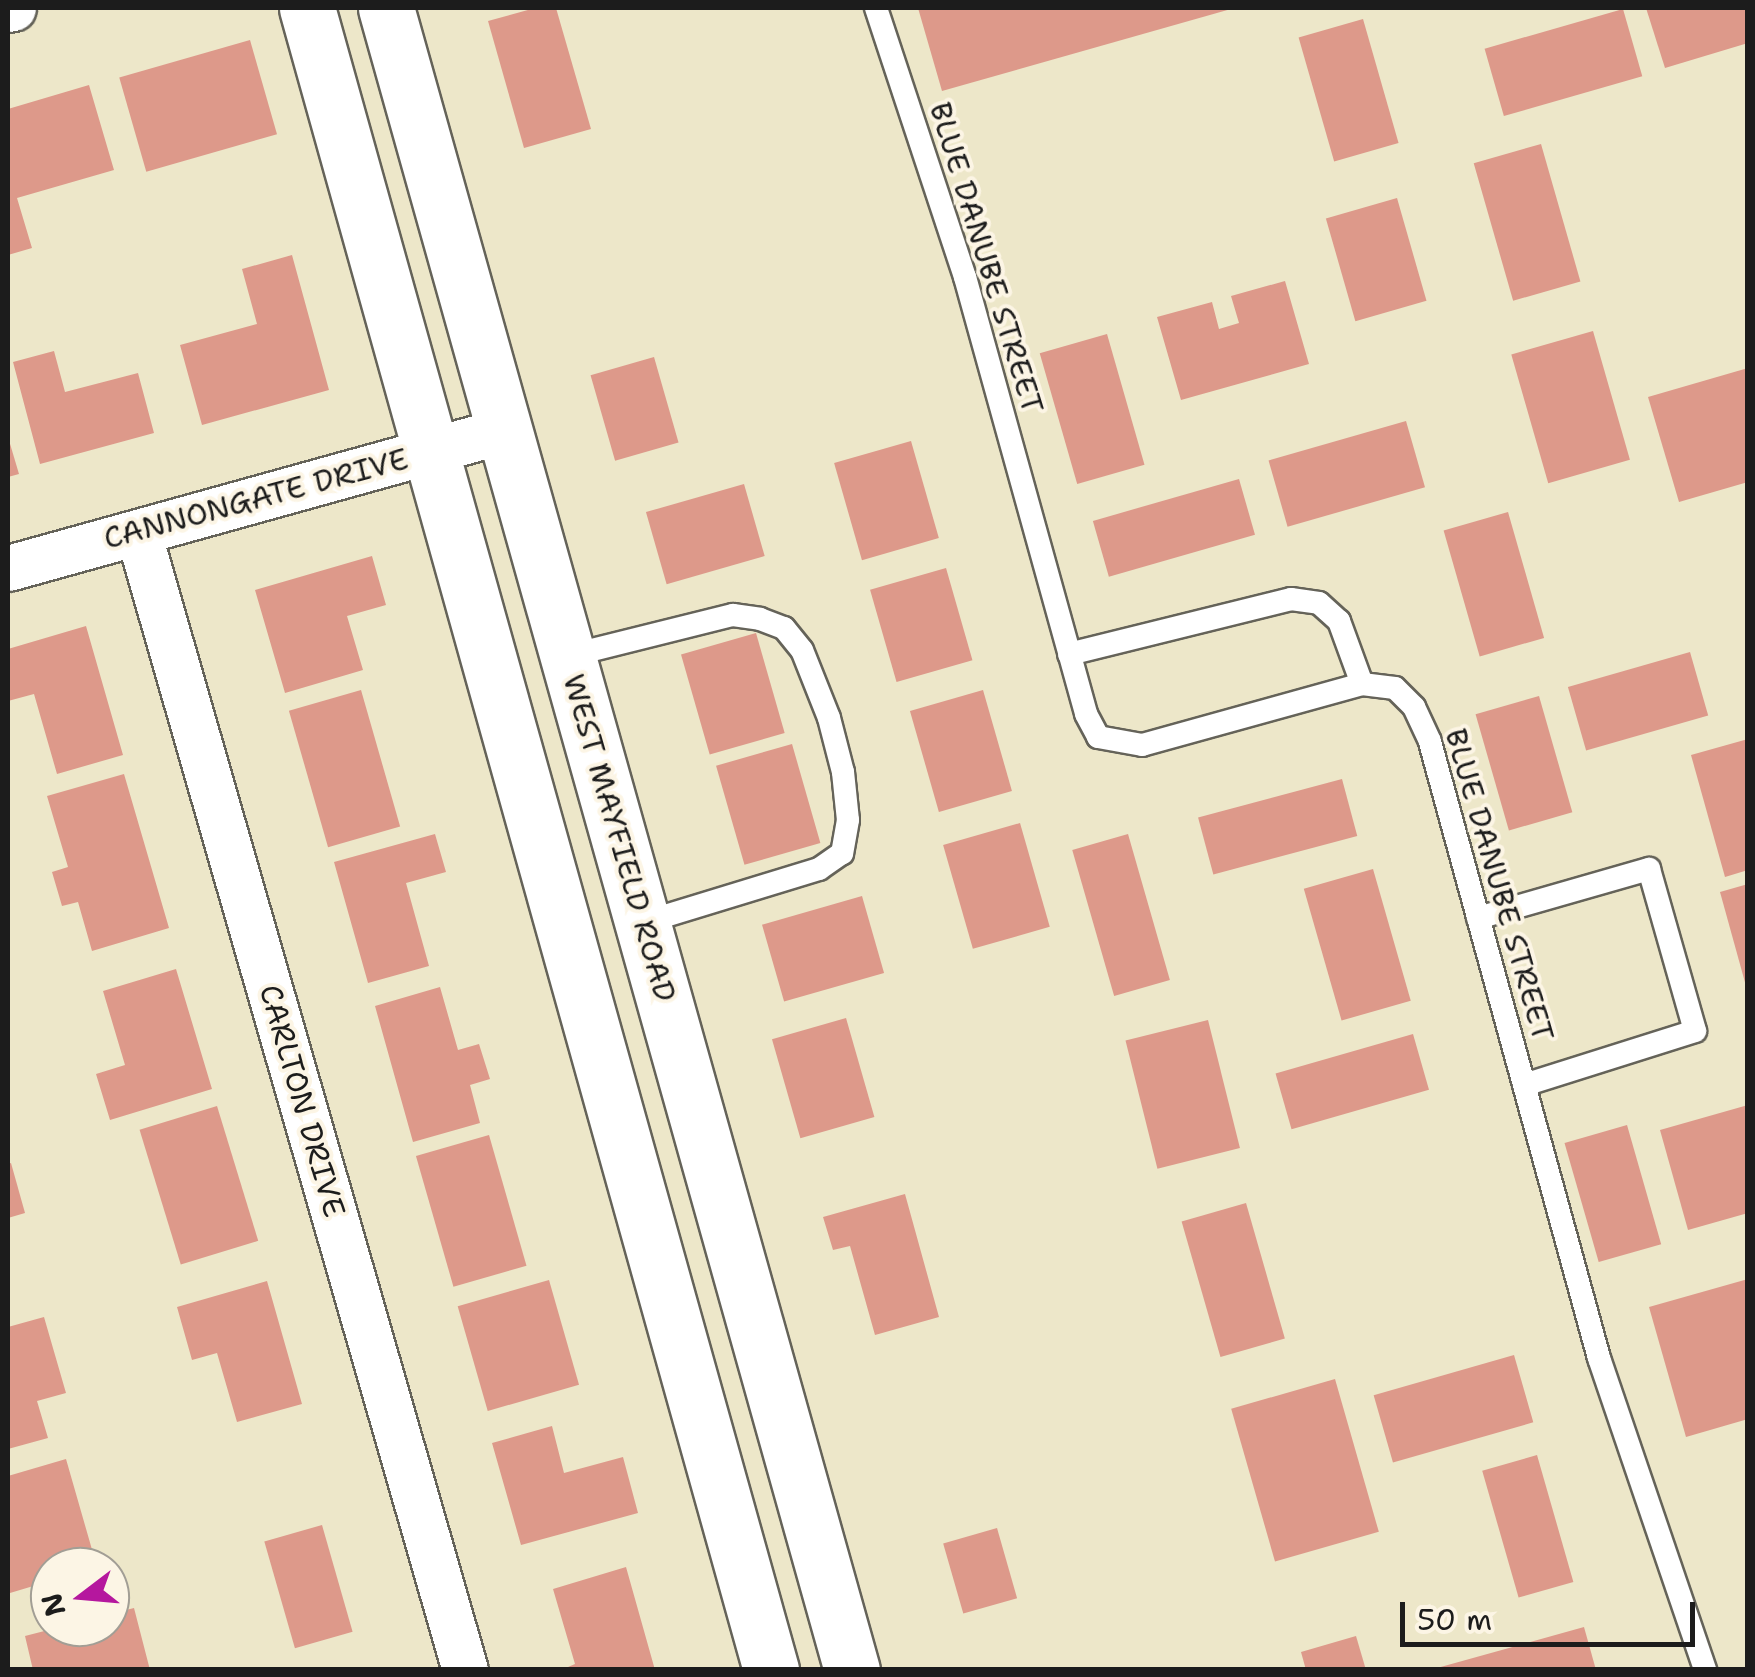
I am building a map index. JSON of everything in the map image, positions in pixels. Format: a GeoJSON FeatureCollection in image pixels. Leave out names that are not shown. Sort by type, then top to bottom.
{"type":"FeatureCollection","features":[{"type":"Feature","properties":{"kind":"main road"},"geometry":{"type":"LineString","coordinates":[[308,8],[770,1670]]}},
{"type":"Feature","properties":{"kind":"main road","name":"WEST MAYFIELD ROAD"},"geometry":{"type":"LineString","coordinates":[[386,8],[852,1670]]}},
{"type":"Feature","properties":{"kind":"street","name":"CANNONGATE DRIVE"},"geometry":{"type":"LineString","coordinates":[[8,568],[505,430]]}},
{"type":"Feature","properties":{"kind":"street","name":"CARLTON DRIVE"},"geometry":{"type":"LineString","coordinates":[[138,532],[465,1670]]}},
{"type":"Feature","properties":{"kind":"lane","name":"BLUE DANUBE STREET"},"geometry":{"type":"LineString","coordinates":[[876,8],[965,277],[1086,714],[1098,737],[1142,745],[1362,684],[1394,688],[1414,707],[1430,742],[1599,1358],[1705,1670]]}},
{"type":"Feature","properties":{"kind":"lane"},"geometry":{"type":"LineString","coordinates":[[1069,654],[1291,599],[1319,603],[1338,621],[1362,684]]}},
{"type":"Feature","properties":{"kind":"lane"},"geometry":{"type":"LineString","coordinates":[[568,656],[723,617],[760,619],[784,628],[802,650],[834,736],[848,820],[847,840],[833,862],[642,923]]}},
{"type":"Feature","properties":{"kind":"lane"},"geometry":{"type":"LineString","coordinates":[[1478,918],[1649,869],[1695,1031],[1524,1086]]}},
{"type":"Feature","properties":{"kind":"building"},"geometry":{"type":"Polygon","coordinates":[[[535,8],[556,8],[591,129],[524,148],[488,21],[535,8]]]}},
{"type":"Feature","properties":{"kind":"building"},"geometry":{"type":"Polygon","coordinates":[[[918,8],[1231,8],[1231,9],[942,91],[918,8]]]}},
{"type":"Feature","properties":{"kind":"building"},"geometry":{"type":"Polygon","coordinates":[[[1646,8],[1748,8],[1748,43],[1665,68],[1646,8]]]}},
{"type":"Feature","properties":{"kind":"building"},"geometry":{"type":"Polygon","coordinates":[[[1623,9],[1642,76],[1504,116],[1485,49],[1623,9]]]}},
{"type":"Feature","properties":{"kind":"building"},"geometry":{"type":"Polygon","coordinates":[[[1363,19],[1399,143],[1334,161],[1299,37],[1363,19]]]}},
{"type":"Feature","properties":{"kind":"building"},"geometry":{"type":"Polygon","coordinates":[[[250,40],[277,134],[146,172],[119,77],[250,40]]]}},
{"type":"Feature","properties":{"kind":"building"},"geometry":{"type":"Polygon","coordinates":[[[89,85],[114,170],[17,198],[32,248],[8,255],[8,109],[89,85]]]}},
{"type":"Feature","properties":{"kind":"building"},"geometry":{"type":"Polygon","coordinates":[[[1541,144],[1580,281],[1513,301],[1474,163],[1541,144]]]}},
{"type":"Feature","properties":{"kind":"building"},"geometry":{"type":"Polygon","coordinates":[[[1397,198],[1426,301],[1355,321],[1326,218],[1397,198]]]}},
{"type":"Feature","properties":{"kind":"building"},"geometry":{"type":"Polygon","coordinates":[[[292,255],[329,390],[202,425],[180,345],[257,324],[242,269],[292,255]]]}},
{"type":"Feature","properties":{"kind":"building"},"geometry":{"type":"Polygon","coordinates":[[[1285,281],[1309,364],[1181,400],[1157,317],[1212,302],[1219,329],[1239,323],[1231,296],[1285,281]]]}},
{"type":"Feature","properties":{"kind":"building"},"geometry":{"type":"Polygon","coordinates":[[[1593,331],[1630,460],[1548,483],[1511,354],[1593,331]]]}},
{"type":"Feature","properties":{"kind":"building"},"geometry":{"type":"Polygon","coordinates":[[[1107,334],[1144,465],[1077,484],[1040,353],[1107,334]]]}},
{"type":"Feature","properties":{"kind":"building"},"geometry":{"type":"Polygon","coordinates":[[[54,351],[65,392],[138,373],[154,433],[40,464],[13,362],[54,351]]]}},
{"type":"Feature","properties":{"kind":"building"},"geometry":{"type":"Polygon","coordinates":[[[654,357],[679,443],[615,461],[591,375],[654,357]]]}},
{"type":"Feature","properties":{"kind":"building"},"geometry":{"type":"Polygon","coordinates":[[[1748,368],[1748,482],[1679,502],[1648,397],[1748,368]]]}},
{"type":"Feature","properties":{"kind":"building"},"geometry":{"type":"Polygon","coordinates":[[[1406,421],[1425,487],[1288,527],[1269,460],[1406,421]]]}},
{"type":"Feature","properties":{"kind":"building"},"geometry":{"type":"Polygon","coordinates":[[[8,437],[19,474],[8,477],[8,437]]]}},
{"type":"Feature","properties":{"kind":"building"},"geometry":{"type":"Polygon","coordinates":[[[911,441],[939,538],[862,560],[834,463],[911,441]]]}},
{"type":"Feature","properties":{"kind":"building"},"geometry":{"type":"Polygon","coordinates":[[[1239,479],[1255,535],[1109,577],[1093,521],[1239,479]]]}},
{"type":"Feature","properties":{"kind":"building"},"geometry":{"type":"Polygon","coordinates":[[[744,484],[765,556],[667,584],[646,512],[744,484]]]}},
{"type":"Feature","properties":{"kind":"building"},"geometry":{"type":"Polygon","coordinates":[[[1508,512],[1544,638],[1480,656],[1444,530],[1508,512]]]}},
{"type":"Feature","properties":{"kind":"building"},"geometry":{"type":"Polygon","coordinates":[[[372,556],[386,605],[347,616],[363,670],[285,693],[255,590],[372,556]]]}},
{"type":"Feature","properties":{"kind":"building"},"geometry":{"type":"Polygon","coordinates":[[[946,568],[972,660],[897,682],[870,590],[946,568]]]}},
{"type":"Feature","properties":{"kind":"building"},"geometry":{"type":"Polygon","coordinates":[[[86,626],[123,755],[57,774],[34,694],[8,701],[8,649],[86,626]]]}},
{"type":"Feature","properties":{"kind":"building"},"geometry":{"type":"Polygon","coordinates":[[[756,633],[785,733],[710,754],[681,654],[756,633]]]}},
{"type":"Feature","properties":{"kind":"building"},"geometry":{"type":"Polygon","coordinates":[[[1690,652],[1708,715],[1586,750],[1568,687],[1690,652]]]}},
{"type":"Feature","properties":{"kind":"building"},"geometry":{"type":"Polygon","coordinates":[[[361,690],[400,826],[328,847],[289,711],[361,690]]]}},
{"type":"Feature","properties":{"kind":"building"},"geometry":{"type":"Polygon","coordinates":[[[983,690],[1012,791],[939,812],[910,711],[983,690]]]}},
{"type":"Feature","properties":{"kind":"building"},"geometry":{"type":"Polygon","coordinates":[[[1539,696],[1572,812],[1509,831],[1476,714],[1539,696]]]}},
{"type":"Feature","properties":{"kind":"building"},"geometry":{"type":"Polygon","coordinates":[[[1748,739],[1748,870],[1725,877],[1691,755],[1748,739]]]}},
{"type":"Feature","properties":{"kind":"building"},"geometry":{"type":"Polygon","coordinates":[[[792,744],[820,843],[744,865],[716,766],[792,744]]]}},
{"type":"Feature","properties":{"kind":"building"},"geometry":{"type":"Polygon","coordinates":[[[124,774],[169,928],[92,951],[78,902],[62,906],[52,872],[68,867],[47,796],[124,774]]]}},
{"type":"Feature","properties":{"kind":"building"},"geometry":{"type":"Polygon","coordinates":[[[1342,779],[1357,836],[1213,875],[1198,818],[1342,779]]]}},
{"type":"Feature","properties":{"kind":"building"},"geometry":{"type":"Polygon","coordinates":[[[1020,823],[1050,927],[973,949],[943,845],[1020,823]]]}},
{"type":"Feature","properties":{"kind":"building"},"geometry":{"type":"Polygon","coordinates":[[[435,834],[446,872],[406,883],[429,966],[368,983],[334,862],[435,834]]]}},
{"type":"Feature","properties":{"kind":"building"},"geometry":{"type":"Polygon","coordinates":[[[1128,834],[1170,980],[1114,996],[1072,850],[1128,834]]]}},
{"type":"Feature","properties":{"kind":"building"},"geometry":{"type":"Polygon","coordinates":[[[1373,869],[1411,1001],[1342,1021],[1304,889],[1373,869]]]}},
{"type":"Feature","properties":{"kind":"building"},"geometry":{"type":"Polygon","coordinates":[[[1748,884],[1748,985],[1746,986],[1720,892],[1748,884]]]}},
{"type":"Feature","properties":{"kind":"building"},"geometry":{"type":"Polygon","coordinates":[[[862,896],[884,973],[784,1002],[762,925],[862,896]]]}},
{"type":"Feature","properties":{"kind":"building"},"geometry":{"type":"Polygon","coordinates":[[[176,969],[212,1089],[110,1120],[96,1074],[125,1065],[103,991],[176,969]]]}},
{"type":"Feature","properties":{"kind":"building"},"geometry":{"type":"Polygon","coordinates":[[[440,987],[458,1050],[479,1044],[490,1079],[470,1085],[480,1123],[413,1142],[375,1006],[440,987]]]}},
{"type":"Feature","properties":{"kind":"building"},"geometry":{"type":"Polygon","coordinates":[[[846,1018],[874,1117],[800,1138],[772,1039],[846,1018]]]}},
{"type":"Feature","properties":{"kind":"building"},"geometry":{"type":"Polygon","coordinates":[[[1208,1020],[1240,1148],[1157,1169],[1126,1041],[1208,1020]]]}},
{"type":"Feature","properties":{"kind":"building"},"geometry":{"type":"Polygon","coordinates":[[[1413,1034],[1429,1090],[1292,1129],[1276,1073],[1413,1034]]]}},
{"type":"Feature","properties":{"kind":"building"},"geometry":{"type":"Polygon","coordinates":[[[1748,1105],[1748,1213],[1688,1230],[1660,1130],[1748,1105]]]}},
{"type":"Feature","properties":{"kind":"building"},"geometry":{"type":"Polygon","coordinates":[[[217,1106],[258,1241],[181,1265],[140,1130],[217,1106]]]}},
{"type":"Feature","properties":{"kind":"building"},"geometry":{"type":"Polygon","coordinates":[[[1627,1125],[1661,1244],[1599,1262],[1565,1143],[1627,1125]]]}},
{"type":"Feature","properties":{"kind":"building"},"geometry":{"type":"Polygon","coordinates":[[[489,1135],[526,1266],[453,1287],[416,1156],[489,1135]]]}},
{"type":"Feature","properties":{"kind":"building"},"geometry":{"type":"Polygon","coordinates":[[[11,1163],[25,1213],[8,1218],[8,1164],[11,1163]]]}},
{"type":"Feature","properties":{"kind":"building"},"geometry":{"type":"Polygon","coordinates":[[[905,1194],[939,1317],[875,1335],[850,1246],[833,1250],[823,1217],[905,1194]]]}},
{"type":"Feature","properties":{"kind":"building"},"geometry":{"type":"Polygon","coordinates":[[[1246,1203],[1285,1339],[1220,1357],[1182,1221],[1246,1203]]]}},
{"type":"Feature","properties":{"kind":"building"},"geometry":{"type":"Polygon","coordinates":[[[1748,1279],[1748,1419],[1686,1437],[1649,1307],[1748,1279]]]}},
{"type":"Feature","properties":{"kind":"building"},"geometry":{"type":"Polygon","coordinates":[[[549,1280],[579,1385],[488,1411],[458,1306],[549,1280]]]}},
{"type":"Feature","properties":{"kind":"building"},"geometry":{"type":"Polygon","coordinates":[[[267,1281],[302,1404],[237,1422],[217,1353],[192,1360],[177,1307],[267,1281]]]}},
{"type":"Feature","properties":{"kind":"building"},"geometry":{"type":"Polygon","coordinates":[[[44,1317],[66,1393],[37,1401],[48,1438],[8,1449],[8,1327],[44,1317]]]}},
{"type":"Feature","properties":{"kind":"building"},"geometry":{"type":"Polygon","coordinates":[[[1514,1355],[1533,1422],[1393,1463],[1374,1395],[1514,1355]]]}},
{"type":"Feature","properties":{"kind":"building"},"geometry":{"type":"Polygon","coordinates":[[[1335,1379],[1379,1532],[1275,1562],[1231,1409],[1335,1379]]]}},
{"type":"Feature","properties":{"kind":"building"},"geometry":{"type":"Polygon","coordinates":[[[552,1426],[564,1473],[623,1457],[638,1513],[521,1545],[492,1443],[552,1426]]]}},
{"type":"Feature","properties":{"kind":"building"},"geometry":{"type":"Polygon","coordinates":[[[1537,1455],[1573,1582],[1519,1598],[1482,1471],[1537,1455]]]}},
{"type":"Feature","properties":{"kind":"building"},"geometry":{"type":"Polygon","coordinates":[[[66,1459],[91,1547],[30,1547],[30,1587],[10,1593],[8,1476],[66,1459]]]}},
{"type":"Feature","properties":{"kind":"building"},"geometry":{"type":"Polygon","coordinates":[[[322,1525],[353,1632],[295,1648],[264,1542],[322,1525]]]}},
{"type":"Feature","properties":{"kind":"building"},"geometry":{"type":"Polygon","coordinates":[[[997,1528],[1017,1598],[963,1614],[943,1543],[997,1528]]]}},
{"type":"Feature","properties":{"kind":"building"},"geometry":{"type":"Polygon","coordinates":[[[626,1567],[655,1670],[561,1670],[575,1664],[553,1589],[626,1567]]]}},
{"type":"Feature","properties":{"kind":"building"},"geometry":{"type":"Polygon","coordinates":[[[134,1608],[150,1670],[33,1670],[25,1636],[30,1635],[30,1647],[130,1647],[130,1609],[134,1608]]]}},
{"type":"Feature","properties":{"kind":"building"},"geometry":{"type":"Polygon","coordinates":[[[1584,1627],[1596,1670],[1437,1670],[1437,1668],[1584,1627]]]}},
{"type":"Feature","properties":{"kind":"building"},"geometry":{"type":"Polygon","coordinates":[[[1356,1636],[1366,1670],[1306,1670],[1301,1652],[1356,1636]]]}}]}
